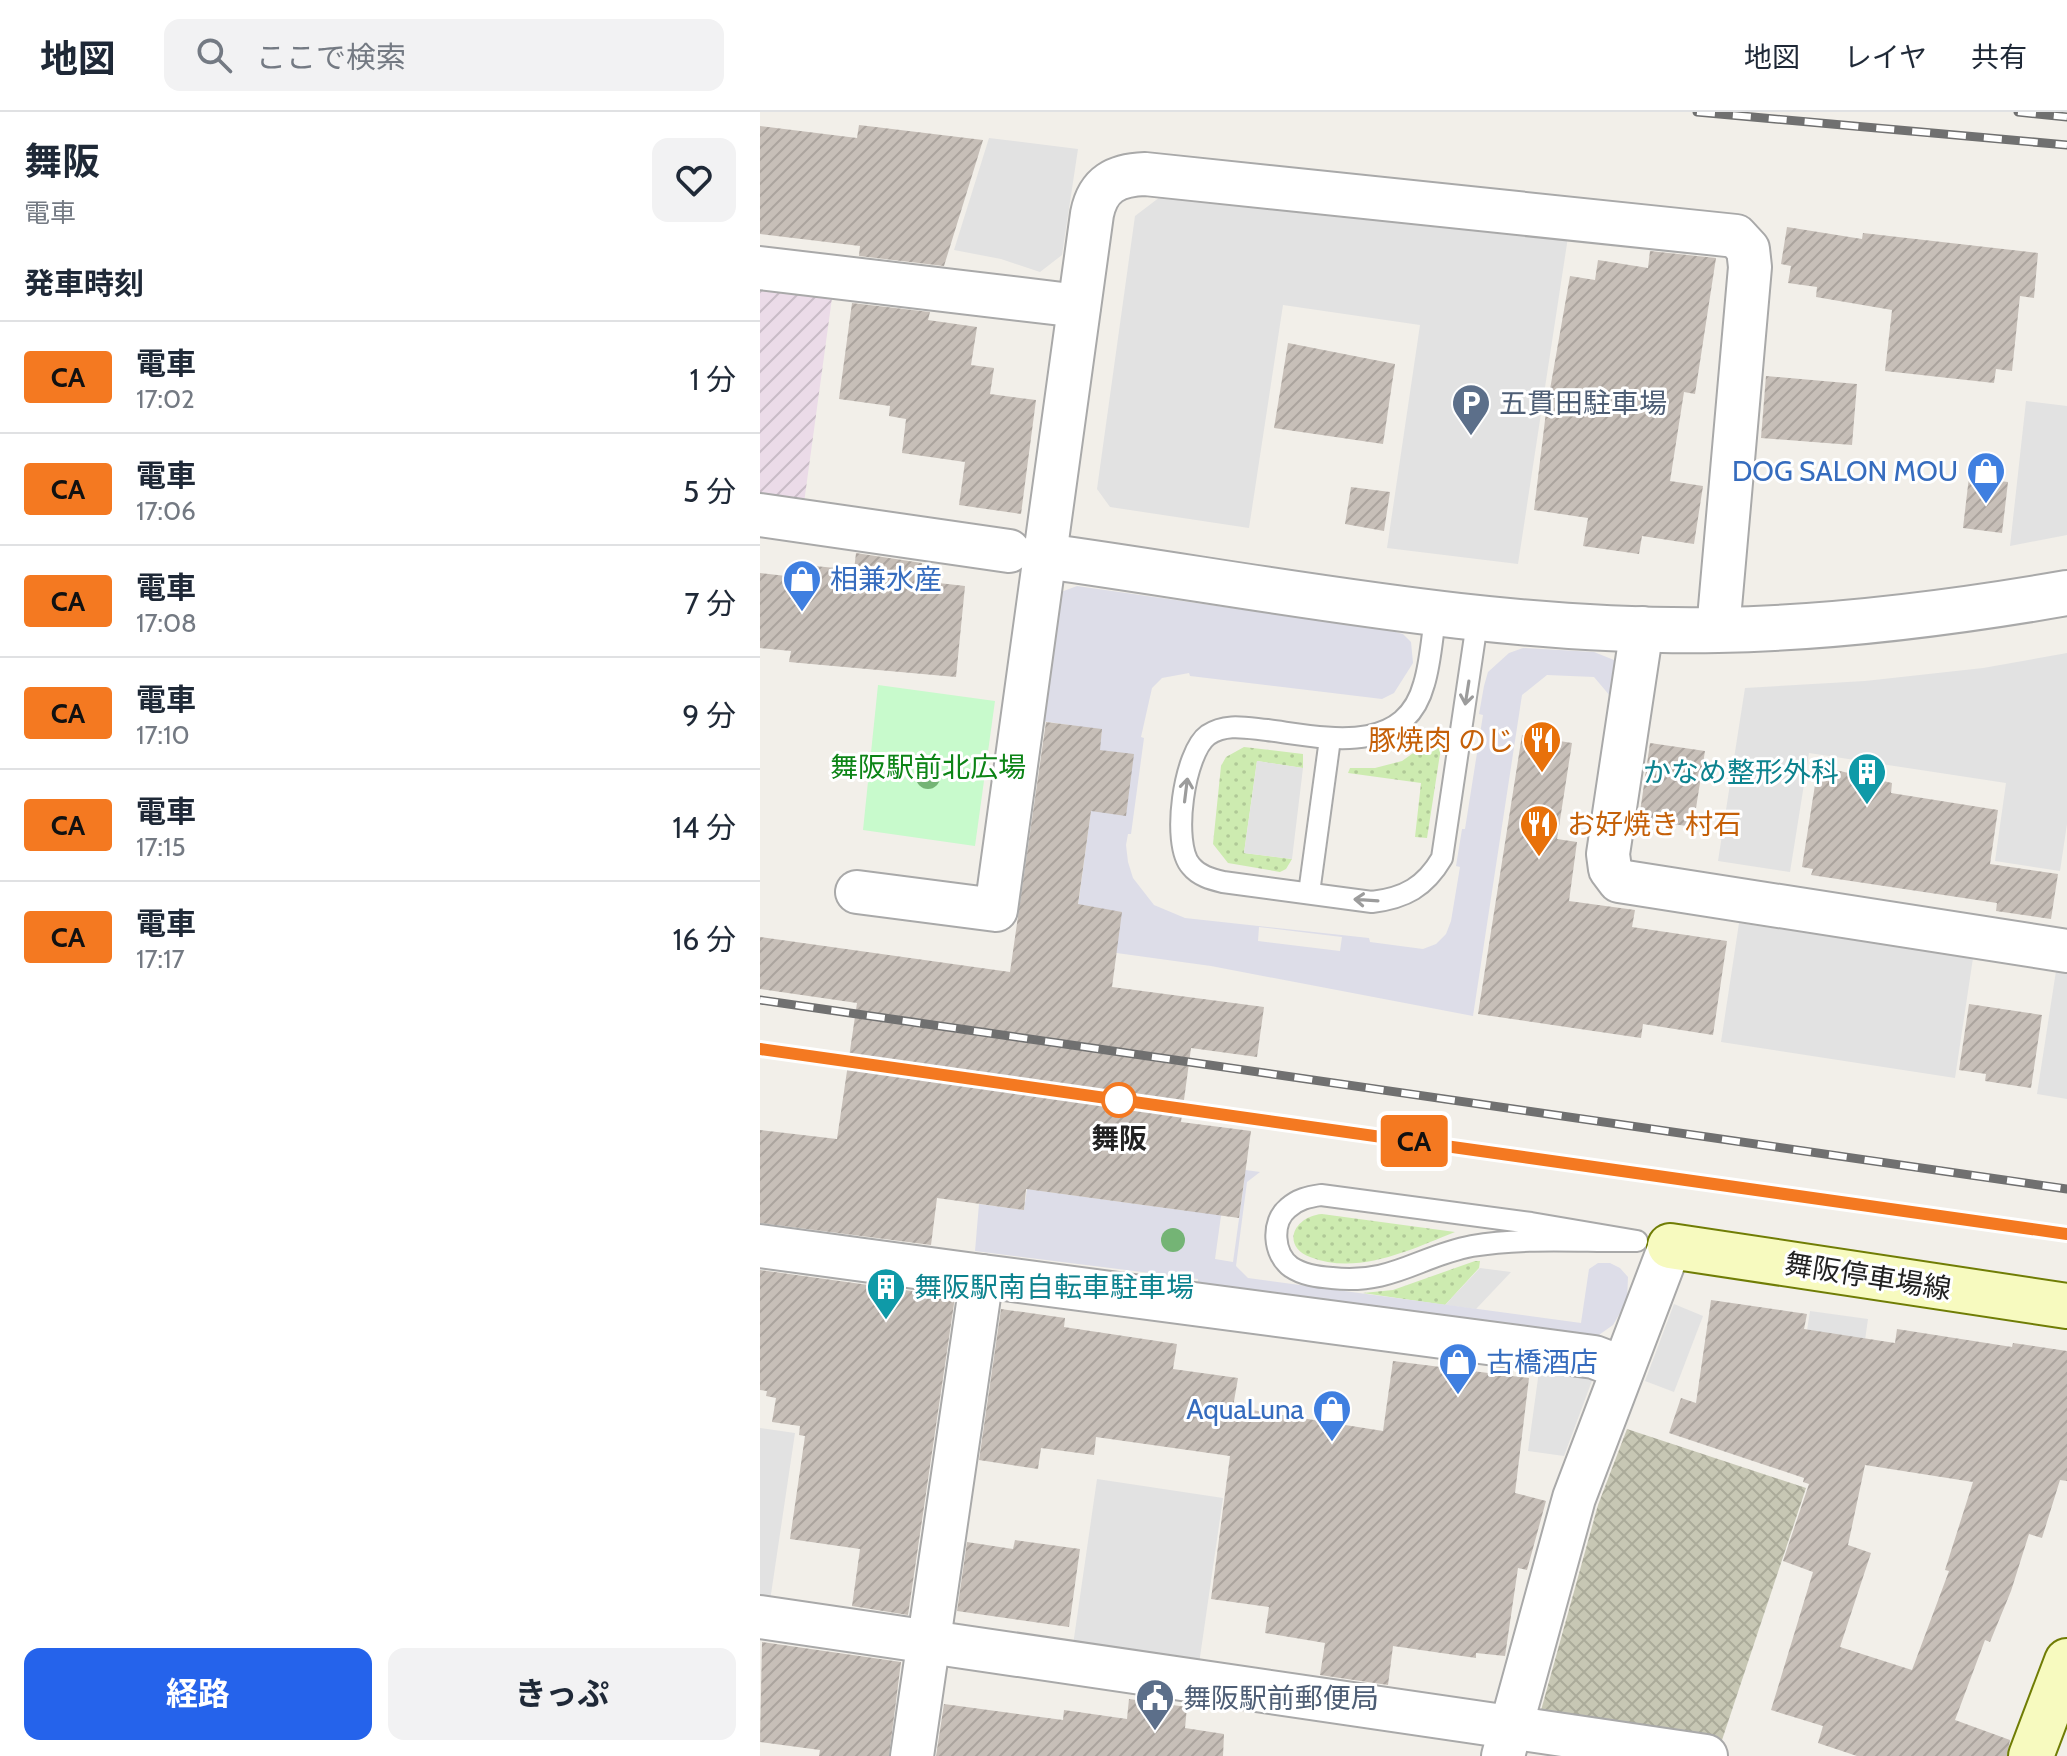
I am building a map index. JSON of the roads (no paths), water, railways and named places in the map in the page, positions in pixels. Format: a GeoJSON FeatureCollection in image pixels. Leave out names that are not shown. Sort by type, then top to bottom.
{"type":"FeatureCollection","features":[{"type":"Feature","properties":{"kind":"main road","name":"舞阪停車場線"},"geometry":{"type":"LineString","coordinates":[[1653,1244],[2067,1306]]}},
{"type":"Feature","properties":{"kind":"main road"},"geometry":{"type":"LineString","coordinates":[[2031,1756],[2067,1661]]}},
{"type":"Feature","properties":{"kind":"street"},"geometry":{"type":"LineString","coordinates":[[857,892],[996,910],[1027,553],[1079,306],[1095,199],[1103,187],[1130,174],[1736,236],[1748,249],[1750,267],[1718,630]]}},
{"type":"Feature","properties":{"kind":"street"},"geometry":{"type":"LineString","coordinates":[[760,268],[1079,306]]}},
{"type":"Feature","properties":{"kind":"street"},"geometry":{"type":"LineString","coordinates":[[760,515],[1436,612],[1642,628],[1718,630],[1860,621],[1974,609],[2067,593]]}},
{"type":"Feature","properties":{"kind":"street"},"geometry":{"type":"LineString","coordinates":[[1642,628],[1608,854],[1610,869],[1619,881],[2067,951]]}},
{"type":"Feature","properties":{"kind":"street"},"geometry":{"type":"LineString","coordinates":[[1507,1742],[1574,1498],[1623,1368],[1653,1244]]}},
{"type":"Feature","properties":{"kind":"street"},"geometry":{"type":"LineString","coordinates":[[760,1246],[1594,1357],[1623,1368]]}},
{"type":"Feature","properties":{"kind":"street"},"geometry":{"type":"LineString","coordinates":[[912,1756],[982,1276]]}},
{"type":"Feature","properties":{"kind":"street"},"geometry":{"type":"LineString","coordinates":[[760,1617],[929,1642],[1507,1742],[1706,1756]]}},
{"type":"Feature","properties":{"kind":"lane"},"geometry":{"type":"LineString","coordinates":[[1436,612],[1424,686],[1412,708],[1394,725],[1372,737],[1347,741],[1237,726],[1207,735],[1190,759],[1181,831],[1182,849],[1190,866],[1205,877],[1223,882],[1372,902],[1394,899],[1415,890],[1432,876],[1442,858],[1478,616]]}},
{"type":"Feature","properties":{"kind":"lane"},"geometry":{"type":"LineString","coordinates":[[1309,893],[1330,739]]}},
{"type":"Feature","properties":{"kind":"lane"},"geometry":{"type":"LineString","coordinates":[[1321,1195],[1531,1223],[1653,1244],[1472,1246],[1390,1276],[1348,1279],[1307,1275],[1288,1265],[1278,1248],[1276,1228],[1285,1210],[1301,1199],[1321,1195]]}},
{"type":"Feature","properties":{"kind":"railway"},"geometry":{"type":"LineString","coordinates":[[1697,112],[2067,145]]}},
{"type":"Feature","properties":{"kind":"railway"},"geometry":{"type":"LineString","coordinates":[[2018,112],[2067,117]]}},
{"type":"Feature","properties":{"kind":"railway"},"geometry":{"type":"LineString","coordinates":[[760,1000],[2067,1189]]}},
{"type":"Feature","properties":{"kind":"railway"},"geometry":{"type":"LineString","coordinates":[[760,1049],[2067,1234]]}},
{"type":"Feature","properties":{"kind":"train","name":"CA"},"geometry":{"type":"LineString","coordinates":[[760,1049],[2067,1234]]}},
{"type":"Feature","properties":{"kind":"place","name":"五貫田駐車場"},"geometry":{"type":"Point","coordinates":[1471,437]}},
{"type":"Feature","properties":{"kind":"place","name":"DOG SALON MOU"},"geometry":{"type":"Point","coordinates":[1986,505]}},
{"type":"Feature","properties":{"kind":"place","name":"相兼水産"},"geometry":{"type":"Point","coordinates":[802,613]}},
{"type":"Feature","properties":{"kind":"place","name":"豚焼肉 のじ"},"geometry":{"type":"Point","coordinates":[1542,774]}},
{"type":"Feature","properties":{"kind":"place","name":"かなめ整形外科"},"geometry":{"type":"Point","coordinates":[1867,806]}},
{"type":"Feature","properties":{"kind":"place","name":"お好焼き 村石"},"geometry":{"type":"Point","coordinates":[1539,858]}},
{"type":"Feature","properties":{"kind":"place","name":"舞阪"},"geometry":{"type":"Point","coordinates":[1119,1100]}},
{"type":"Feature","properties":{"kind":"place","name":"舞阪駅南自転車駐車場"},"geometry":{"type":"Point","coordinates":[886,1321]}},
{"type":"Feature","properties":{"kind":"place","name":"古橋酒店"},"geometry":{"type":"Point","coordinates":[1458,1396]}},
{"type":"Feature","properties":{"kind":"place","name":"AquaLuna"},"geometry":{"type":"Point","coordinates":[1332,1443]}},
{"type":"Feature","properties":{"kind":"place","name":"舞阪駅前郵便局"},"geometry":{"type":"Point","coordinates":[1155,1732]}},
{"type":"Feature","properties":{"kind":"park label","name":"舞阪駅前北広場"},"geometry":{"type":"Point","coordinates":[928,767]}}]}
